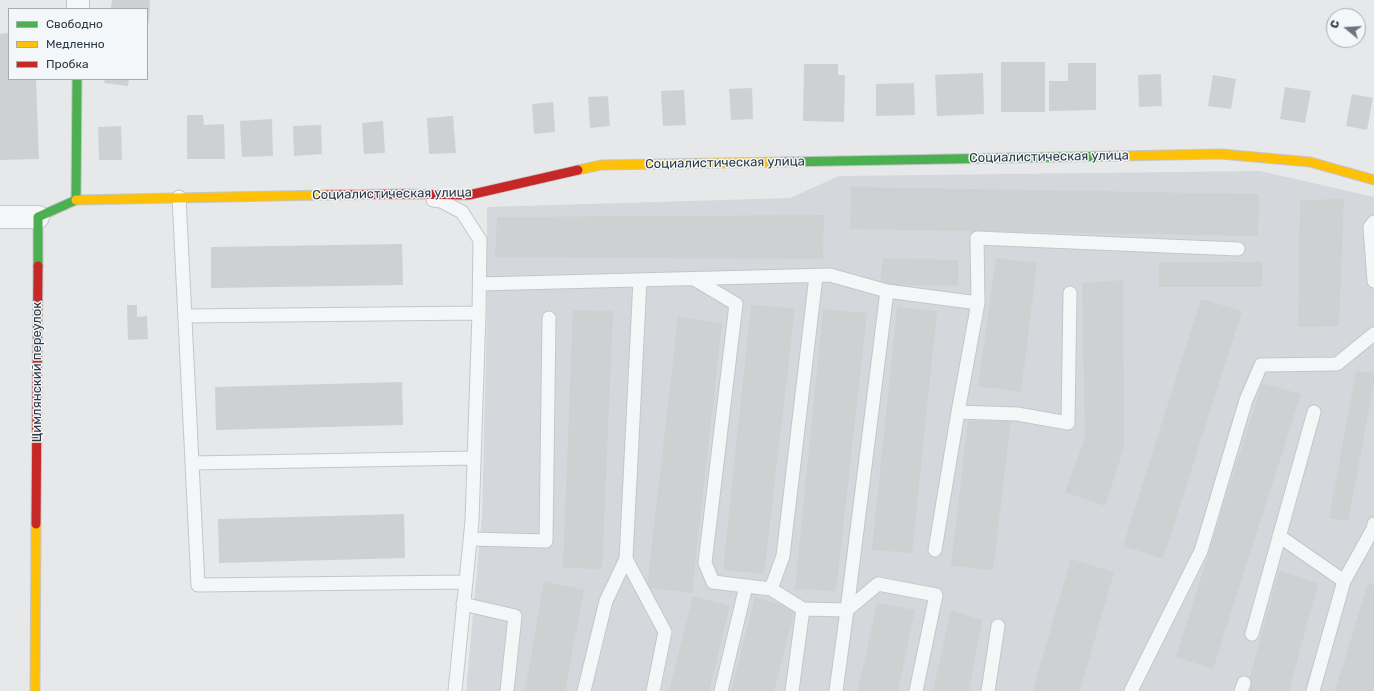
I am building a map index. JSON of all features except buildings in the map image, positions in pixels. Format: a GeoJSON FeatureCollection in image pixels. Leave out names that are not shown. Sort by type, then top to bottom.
{"type":"FeatureCollection","features":[{"type":"Feature","properties":{"kind":"street"},"geometry":{"type":"LineString","coordinates":[[0,217],[38,217],[76,200],[77,80]]}},
{"type":"Feature","properties":{"kind":"street","name":"Социалистическая улица"},"geometry":{"type":"LineString","coordinates":[[76,200],[404,194],[469,195],[601,165],[1213,154],[1310,162],[1374,180]]}},
{"type":"Feature","properties":{"kind":"street","name":"Цимлянский переулок"},"geometry":{"type":"LineString","coordinates":[[35,691],[38,217]]}},
{"type":"Feature","properties":{"kind":"lane"},"geometry":{"type":"LineString","coordinates":[[404,194],[441,201],[462,212],[480,240],[480,284],[470,539],[455,691]]}},
{"type":"Feature","properties":{"kind":"lane"},"geometry":{"type":"LineString","coordinates":[[179,197],[198,585],[466,582]]}},
{"type":"Feature","properties":{"kind":"lane"},"geometry":{"type":"LineString","coordinates":[[1374,222],[1370,227],[1374,280]]}},
{"type":"Feature","properties":{"kind":"lane"},"geometry":{"type":"LineString","coordinates":[[935,550],[978,303],[977,238],[1238,249]]}},
{"type":"Feature","properties":{"kind":"lane"},"geometry":{"type":"LineString","coordinates":[[480,284],[830,275],[887,291],[978,303]]}},
{"type":"Feature","properties":{"kind":"lane"},"geometry":{"type":"LineString","coordinates":[[771,589],[783,556],[816,276]]}},
{"type":"Feature","properties":{"kind":"lane"},"geometry":{"type":"LineString","coordinates":[[694,278],[736,304],[705,563],[713,582],[771,589],[803,609],[847,610],[878,584],[936,596],[916,691]]}},
{"type":"Feature","properties":{"kind":"lane"},"geometry":{"type":"LineString","coordinates":[[584,691],[606,601],[626,559],[640,280]]}},
{"type":"Feature","properties":{"kind":"lane"},"geometry":{"type":"LineString","coordinates":[[836,691],[887,291]]}},
{"type":"Feature","properties":{"kind":"lane"},"geometry":{"type":"LineString","coordinates":[[958,412],[1016,414],[1068,423],[1070,293]]}},
{"type":"Feature","properties":{"kind":"lane"},"geometry":{"type":"LineString","coordinates":[[185,316],[479,313]]}},
{"type":"Feature","properties":{"kind":"lane"},"geometry":{"type":"LineString","coordinates":[[470,539],[546,541],[549,318]]}},
{"type":"Feature","properties":{"kind":"lane"},"geometry":{"type":"LineString","coordinates":[[1131,691],[1201,551],[1246,400],[1261,365],[1337,364],[1374,334]]}},
{"type":"Feature","properties":{"kind":"lane"},"geometry":{"type":"LineString","coordinates":[[1252,634],[1314,412]]}},
{"type":"Feature","properties":{"kind":"lane"},"geometry":{"type":"LineString","coordinates":[[192,463],[474,458]]}},
{"type":"Feature","properties":{"kind":"lane"},"geometry":{"type":"LineString","coordinates":[[1314,691],[1344,581],[1373,529],[1374,524]]}},
{"type":"Feature","properties":{"kind":"lane"},"geometry":{"type":"LineString","coordinates":[[1279,536],[1344,581]]}},
{"type":"Feature","properties":{"kind":"lane"},"geometry":{"type":"LineString","coordinates":[[626,559],[665,632],[653,691]]}},
{"type":"Feature","properties":{"kind":"lane"},"geometry":{"type":"LineString","coordinates":[[721,691],[746,586]]}},
{"type":"Feature","properties":{"kind":"lane"},"geometry":{"type":"LineString","coordinates":[[464,604],[516,616],[507,691]]}},
{"type":"Feature","properties":{"kind":"lane"},"geometry":{"type":"LineString","coordinates":[[792,691],[803,609]]}},
{"type":"Feature","properties":{"kind":"lane"},"geometry":{"type":"LineString","coordinates":[[988,691],[998,626]]}},
{"type":"Feature","properties":{"kind":"shaded area"},"geometry":{"type":"Polygon","coordinates":[[[1260,171],[1374,197],[1374,691],[466,691],[482,515],[487,313],[487,207],[790,198],[839,176],[1260,171]]]}},
{"type":"Feature","properties":{"kind":"traffic: fast"},"geometry":{"type":"LineString","coordinates":[[38,266],[38,217],[76,200],[77,80]]}},
{"type":"Feature","properties":{"kind":"traffic: fast"},"geometry":{"type":"LineString","coordinates":[[782,162],[1117,156]]}},
{"type":"Feature","properties":{"kind":"traffic: slow"},"geometry":{"type":"LineString","coordinates":[[1117,156],[1221,154],[1310,162],[1374,180]]}},
{"type":"Feature","properties":{"kind":"traffic: slow"},"geometry":{"type":"LineString","coordinates":[[578,170],[601,165],[782,162]]}},
{"type":"Feature","properties":{"kind":"traffic: slow"},"geometry":{"type":"LineString","coordinates":[[76,200],[326,195]]}},
{"type":"Feature","properties":{"kind":"traffic: slow"},"geometry":{"type":"LineString","coordinates":[[35,691],[36,524]]}},
{"type":"Feature","properties":{"kind":"traffic: jam"},"geometry":{"type":"LineString","coordinates":[[326,195],[469,195],[578,170]]}},
{"type":"Feature","properties":{"kind":"traffic: jam"},"geometry":{"type":"LineString","coordinates":[[36,524],[38,266]]}}]}
